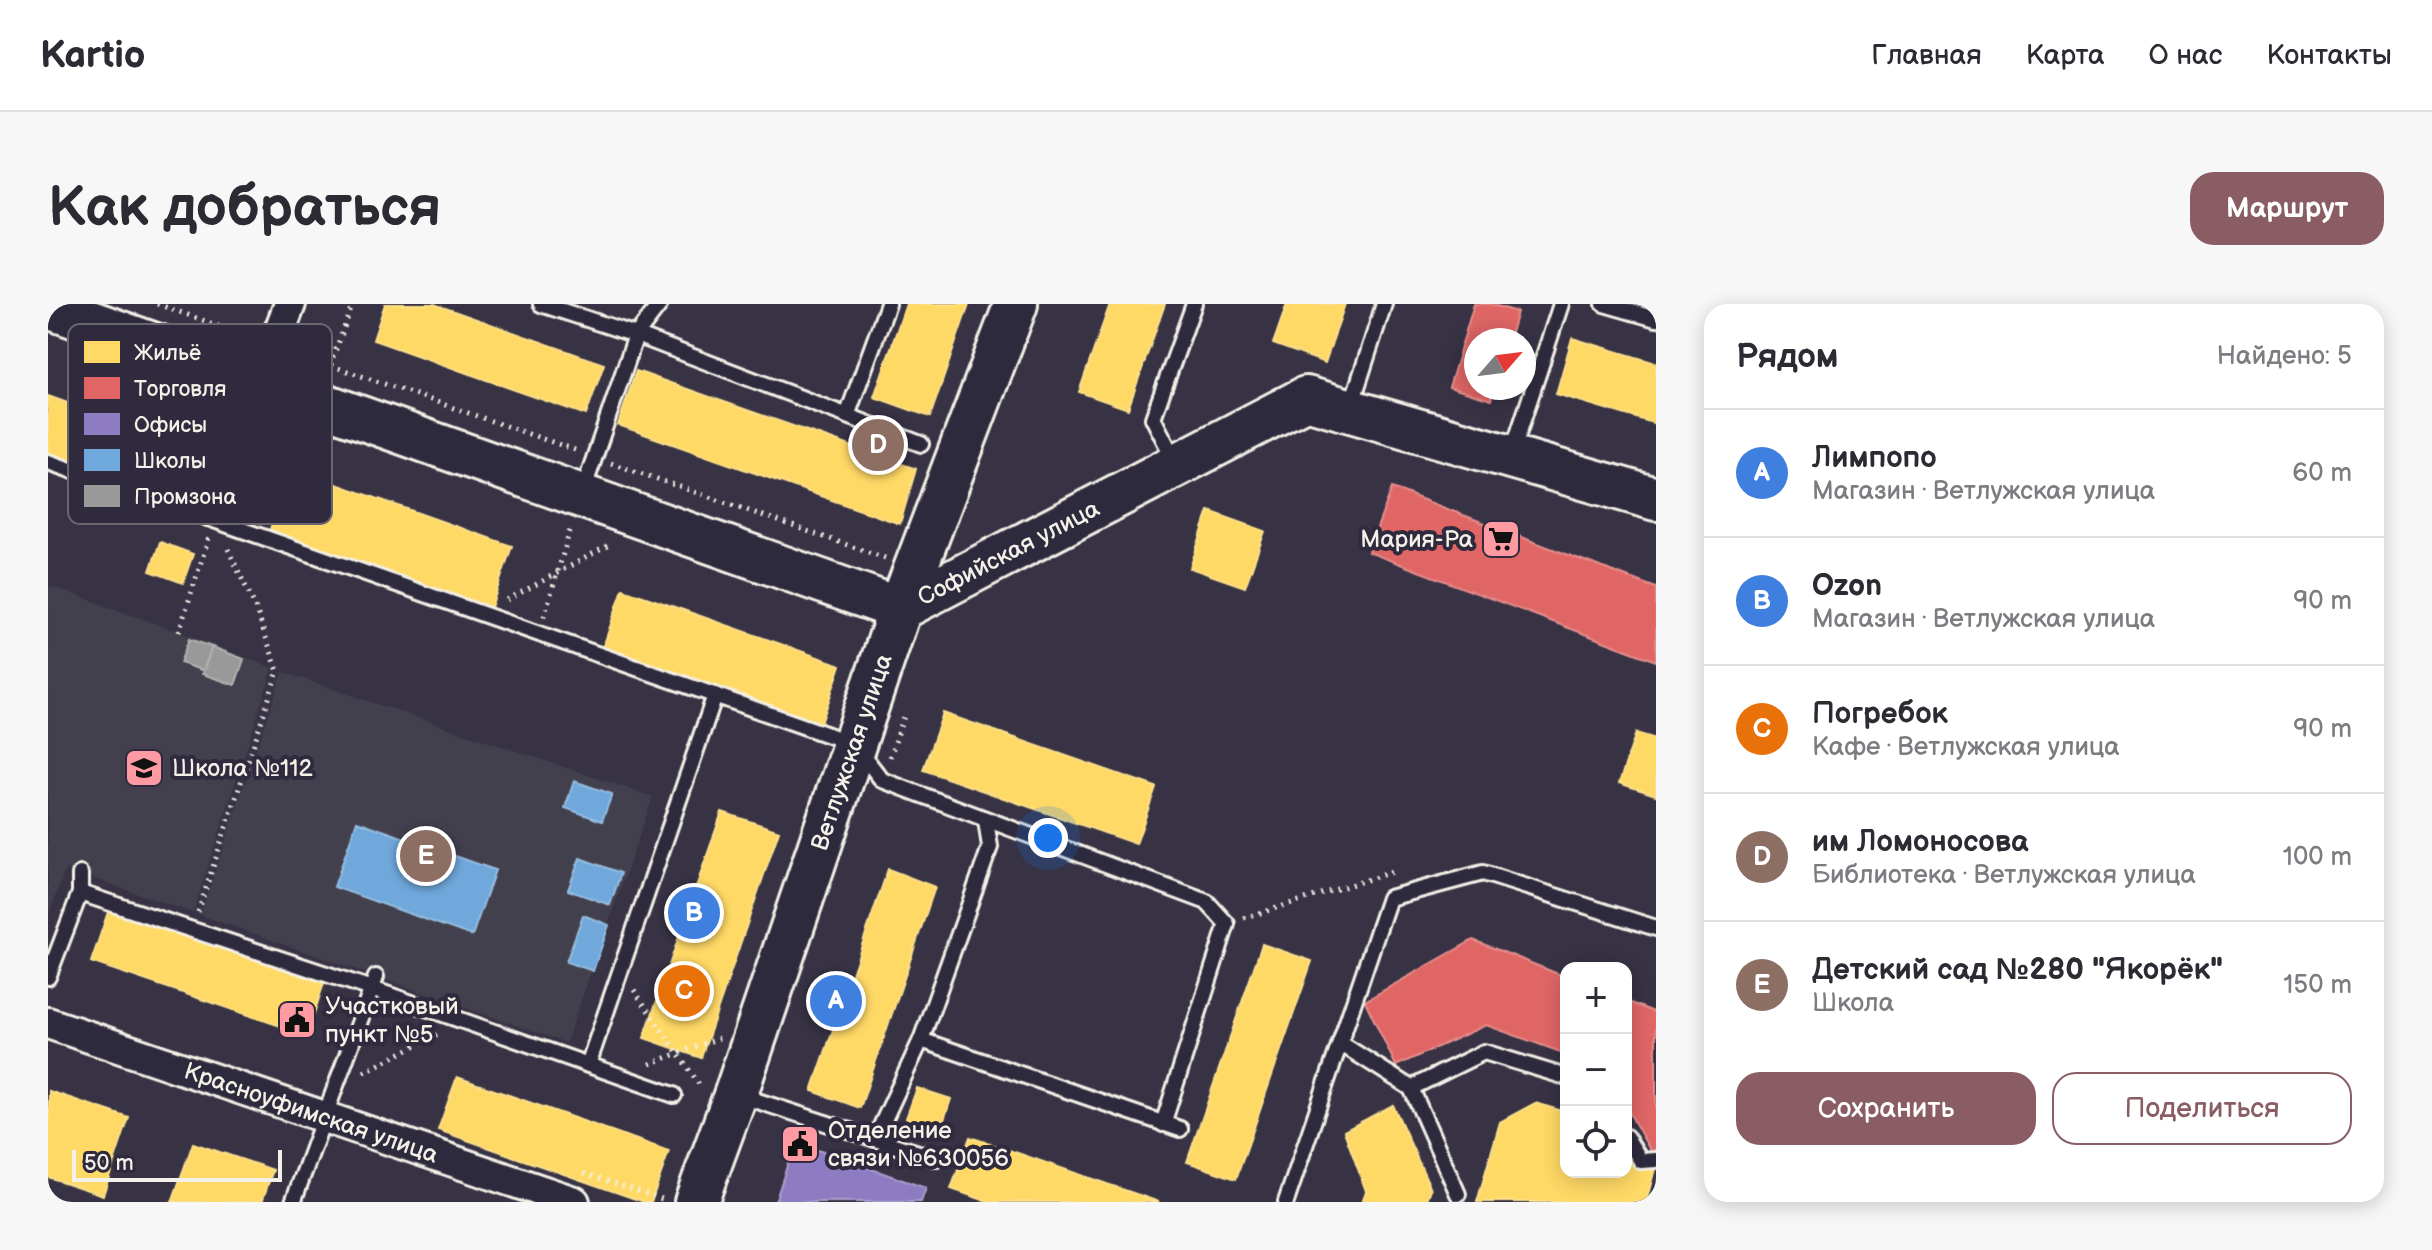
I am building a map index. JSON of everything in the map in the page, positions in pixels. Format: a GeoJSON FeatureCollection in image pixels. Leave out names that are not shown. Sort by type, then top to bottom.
{"type":"FeatureCollection","features":[{"type":"Feature","properties":{"kind":"main road","name":"Ветлужская улица"},"geometry":{"type":"LineString","coordinates":[[696,1202],[720,1092],[854,744],[900,609],[1016,304]]}},
{"type":"Feature","properties":{"kind":"main road","name":"Софийская улица"},"geometry":{"type":"LineString","coordinates":[[48,307],[107,324]]}},
{"type":"Feature","properties":{"kind":"main road","name":"Софийская улица"},"geometry":{"type":"LineString","coordinates":[[332,399],[577,507],[900,609],[1306,398],[1656,499]]}},
{"type":"Feature","properties":{"kind":"street"},"geometry":{"type":"LineString","coordinates":[[282,324],[290,304]]}},
{"type":"Feature","properties":{"kind":"street","name":"Красноуфимская улица"},"geometry":{"type":"LineString","coordinates":[[48,1023],[574,1202]]}},
{"type":"Feature","properties":{"kind":"lane"},"geometry":{"type":"LineString","coordinates":[[541,304],[636,335],[921,444]]}},
{"type":"Feature","properties":{"kind":"lane"},"geometry":{"type":"LineString","coordinates":[[577,507],[636,335],[660,304]]}},
{"type":"Feature","properties":{"kind":"lane"},"geometry":{"type":"LineString","coordinates":[[847,416],[888,304]]}},
{"type":"Feature","properties":{"kind":"lane"},"geometry":{"type":"LineString","coordinates":[[1177,465],[1153,418],[1194,304]]}},
{"type":"Feature","properties":{"kind":"lane"},"geometry":{"type":"LineString","coordinates":[[1349,411],[1384,304]]}},
{"type":"Feature","properties":{"kind":"lane"},"geometry":{"type":"LineString","coordinates":[[1511,456],[1561,304]]}},
{"type":"Feature","properties":{"kind":"lane"},"geometry":{"type":"LineString","coordinates":[[1604,304],[1656,319]]}},
{"type":"Feature","properties":{"kind":"lane"},"geometry":{"type":"LineString","coordinates":[[48,462],[68,469]]}},
{"type":"Feature","properties":{"kind":"lane"},"geometry":{"type":"LineString","coordinates":[[225,524],[854,744],[882,780],[1207,902],[1227,924],[1163,1124]]}},
{"type":"Feature","properties":{"kind":"lane"},"geometry":{"type":"LineString","coordinates":[[588,1065],[715,695]]}},
{"type":"Feature","properties":{"kind":"lane"},"geometry":{"type":"LineString","coordinates":[[875,1139],[921,1040],[990,847],[986,820]]}},
{"type":"Feature","properties":{"kind":"lane"},"geometry":{"type":"LineString","coordinates":[[1286,1202],[1389,898],[1483,873],[1656,928]]}},
{"type":"Feature","properties":{"kind":"lane"},"geometry":{"type":"LineString","coordinates":[[48,977],[80,893],[80,874]]}},
{"type":"Feature","properties":{"kind":"lane"},"geometry":{"type":"LineString","coordinates":[[80,893],[192,930],[374,983],[462,1021],[674,1095]]}},
{"type":"Feature","properties":{"kind":"lane"},"geometry":{"type":"LineString","coordinates":[[293,1202],[374,983]]}},
{"type":"Feature","properties":{"kind":"lane"},"geometry":{"type":"LineString","coordinates":[[921,1040],[1180,1129]]}},
{"type":"Feature","properties":{"kind":"lane"},"geometry":{"type":"LineString","coordinates":[[1340,1043],[1411,1088],[1458,1194]]}},
{"type":"Feature","properties":{"kind":"lane"},"geometry":{"type":"LineString","coordinates":[[1411,1088],[1484,1052],[1560,1075]]}},
{"type":"Feature","properties":{"kind":"lane"},"geometry":{"type":"LineString","coordinates":[[720,1092],[937,1159]]}},
{"type":"Feature","properties":{"kind":"lane"},"geometry":{"type":"LineString","coordinates":[[1632,1147],[1641,1161],[1656,1160]]}},
{"type":"Feature","properties":{"kind":"path"},"geometry":{"type":"LineString","coordinates":[[157,304],[190,324]]}},
{"type":"Feature","properties":{"kind":"path"},"geometry":{"type":"LineString","coordinates":[[332,360],[353,304]]}},
{"type":"Feature","properties":{"kind":"path"},"geometry":{"type":"LineString","coordinates":[[539,634],[577,507]]}},
{"type":"Feature","properties":{"kind":"path"},"geometry":{"type":"LineString","coordinates":[[179,632],[210,524]]}},
{"type":"Feature","properties":{"kind":"path"},"geometry":{"type":"LineString","coordinates":[[192,930],[278,671],[254,604],[214,524]]}},
{"type":"Feature","properties":{"kind":"path"},"geometry":{"type":"LineString","coordinates":[[481,614],[624,537]]}},
{"type":"Feature","properties":{"kind":"path"},"geometry":{"type":"LineString","coordinates":[[1227,924],[1392,872]]}},
{"type":"Feature","properties":{"kind":"path"},"geometry":{"type":"LineString","coordinates":[[621,970],[678,1053],[720,1092]]}},
{"type":"Feature","properties":{"kind":"path"},"geometry":{"type":"LineString","coordinates":[[334,1088],[462,1021]]}},
{"type":"Feature","properties":{"kind":"path"},"geometry":{"type":"LineString","coordinates":[[618,1076],[724,1036]]}},
{"type":"Feature","properties":{"kind":"shaded area","name":"Школа №112"},"geometry":{"type":"Polygon","coordinates":[[[48,585],[273,668],[193,913],[66,869],[48,916],[48,585]]]}},
{"type":"Feature","properties":{"kind":"shaded area"},"geometry":{"type":"Polygon","coordinates":[[[283,672],[653,797],[566,1043],[200,915],[283,672]]]}},
{"type":"Feature","properties":{"kind":"building: Жильё"},"geometry":{"type":"Polygon","coordinates":[[[385,304],[434,304],[604,364],[586,415],[373,340],[385,304]]]}},
{"type":"Feature","properties":{"kind":"building: Жильё"},"geometry":{"type":"Polygon","coordinates":[[[906,304],[969,304],[930,417],[874,397],[906,304]]]}},
{"type":"Feature","properties":{"kind":"building: Жильё"},"geometry":{"type":"Polygon","coordinates":[[[1110,304],[1165,304],[1128,409],[1079,392],[1110,304]]]}},
{"type":"Feature","properties":{"kind":"building: Жильё"},"geometry":{"type":"Polygon","coordinates":[[[1287,304],[1345,304],[1325,363],[1273,344],[1287,304]]]}},
{"type":"Feature","properties":{"kind":"building: Жильё"},"geometry":{"type":"Polygon","coordinates":[[[1572,338],[1656,363],[1656,424],[1556,394],[1572,338]]]}},
{"type":"Feature","properties":{"kind":"building: Жильё"},"geometry":{"type":"Polygon","coordinates":[[[636,371],[916,469],[900,524],[618,425],[636,371]]]}},
{"type":"Feature","properties":{"kind":"building: Жильё"},"geometry":{"type":"Polygon","coordinates":[[[48,396],[68,403],[68,477],[48,470],[48,396]]]}},
{"type":"Feature","properties":{"kind":"building: Жильё"},"geometry":{"type":"Polygon","coordinates":[[[332,482],[512,546],[487,619],[266,541],[272,524],[332,524],[332,482]]]}},
{"type":"Feature","properties":{"kind":"building: Жильё"},"geometry":{"type":"Polygon","coordinates":[[[1209,511],[1265,531],[1245,587],[1190,568],[1209,511]]]}},
{"type":"Feature","properties":{"kind":"building: Жильё"},"geometry":{"type":"Polygon","coordinates":[[[160,542],[193,554],[183,583],[150,571],[160,542]]]}},
{"type":"Feature","properties":{"kind":"building: Жильё"},"geometry":{"type":"Polygon","coordinates":[[[623,589],[841,665],[817,735],[599,659],[623,589]]]}},
{"type":"Feature","properties":{"kind":"building: Жильё"},"geometry":{"type":"Polygon","coordinates":[[[943,713],[1156,787],[1136,844],[923,770],[943,713]]]}},
{"type":"Feature","properties":{"kind":"building: Жильё"},"geometry":{"type":"Polygon","coordinates":[[[1636,733],[1656,739],[1656,795],[1619,783],[1636,733]]]}},
{"type":"Feature","properties":{"kind":"building: Жильё"},"geometry":{"type":"Polygon","coordinates":[[[722,812],[779,831],[701,1058],[644,1038],[722,812]]]}},
{"type":"Feature","properties":{"kind":"building: Жильё"},"geometry":{"type":"Polygon","coordinates":[[[888,869],[935,887],[860,1108],[812,1091],[888,869]]]}},
{"type":"Feature","properties":{"kind":"building: Жильё"},"geometry":{"type":"Polygon","coordinates":[[[109,909],[324,983],[307,1035],[91,962],[109,909]]]}},
{"type":"Feature","properties":{"kind":"building: Жильё"},"geometry":{"type":"Polygon","coordinates":[[[1262,944],[1312,961],[1236,1179],[1187,1162],[1262,944]]]}},
{"type":"Feature","properties":{"kind":"building: Жильё"},"geometry":{"type":"Polygon","coordinates":[[[457,1077],[669,1151],[651,1202],[438,1130],[457,1077]]]}},
{"type":"Feature","properties":{"kind":"building: Жильё"},"geometry":{"type":"Polygon","coordinates":[[[917,1088],[951,1099],[941,1129],[906,1118],[917,1088]]]}},
{"type":"Feature","properties":{"kind":"building: Жильё"},"geometry":{"type":"Polygon","coordinates":[[[49,1091],[129,1118],[103,1195],[48,1177],[49,1091]]]}},
{"type":"Feature","properties":{"kind":"building: Жильё"},"geometry":{"type":"Polygon","coordinates":[[[1535,1103],[1560,1110],[1560,1178],[1632,1178],[1632,1142],[1641,1161],[1656,1165],[1646,1202],[1477,1202],[1500,1122],[1535,1103]]]}},
{"type":"Feature","properties":{"kind":"building: Жильё"},"geometry":{"type":"Polygon","coordinates":[[[1393,1105],[1431,1189],[1426,1202],[1362,1202],[1366,1191],[1344,1131],[1393,1105]]]}},
{"type":"Feature","properties":{"kind":"building: Жильё"},"geometry":{"type":"Polygon","coordinates":[[[970,1137],[1159,1202],[989,1202],[951,1189],[970,1137]]]}},
{"type":"Feature","properties":{"kind":"building: Жильё"},"geometry":{"type":"Polygon","coordinates":[[[193,1143],[273,1170],[262,1202],[172,1202],[193,1143]]]}},
{"type":"Feature","properties":{"kind":"building: Торговля"},"geometry":{"type":"Polygon","coordinates":[[[1474,304],[1491,304],[1517,312],[1512,328],[1467,328],[1474,304]]]}},
{"type":"Feature","properties":{"kind":"building: Торговля"},"geometry":{"type":"Polygon","coordinates":[[[1464,337],[1464,392],[1449,387],[1464,337]]]}},
{"type":"Feature","properties":{"kind":"building: Торговля"},"geometry":{"type":"Polygon","coordinates":[[[1392,488],[1656,588],[1656,661],[1368,552],[1392,488]]]}},
{"type":"Feature","properties":{"kind":"building: Торговля"},"geometry":{"type":"Polygon","coordinates":[[[1473,940],[1560,975],[1560,1052],[1486,1025],[1396,1066],[1365,1001],[1473,940]]]}},
{"type":"Feature","properties":{"kind":"building: Торговля"},"geometry":{"type":"Polygon","coordinates":[[[1632,1003],[1656,1013],[1656,1149],[1651,1152],[1632,1118],[1632,1003]]]}},
{"type":"Feature","properties":{"kind":"building: Офисы"},"geometry":{"type":"Polygon","coordinates":[[[795,1142],[926,1188],[921,1202],[775,1202],[795,1142]]]}},
{"type":"Feature","properties":{"kind":"building: Школы"},"geometry":{"type":"Polygon","coordinates":[[[574,781],[612,794],[602,821],[565,808],[574,781]]]}},
{"type":"Feature","properties":{"kind":"building: Школы"},"geometry":{"type":"Polygon","coordinates":[[[357,821],[495,870],[472,936],[334,887],[357,821]]]}},
{"type":"Feature","properties":{"kind":"building: Школы"},"geometry":{"type":"Polygon","coordinates":[[[580,858],[621,873],[610,905],[568,890],[580,858]]]}},
{"type":"Feature","properties":{"kind":"building: Школы"},"geometry":{"type":"Polygon","coordinates":[[[583,915],[609,925],[593,971],[566,962],[583,915]]]}},
{"type":"Feature","properties":{"kind":"building: Промзона"},"geometry":{"type":"Polygon","coordinates":[[[189,639],[212,647],[204,671],[180,663],[189,639]]]}},
{"type":"Feature","properties":{"kind":"building: Промзона"},"geometry":{"type":"Polygon","coordinates":[[[212,647],[244,659],[235,685],[202,674],[212,647]]]}},
{"type":"Feature","properties":{"kind":"place","name":"им Ломоносова"},"geometry":{"type":"Point","coordinates":[878,445]}},
{"type":"Feature","properties":{"kind":"place","name":"Мария-Ра"},"geometry":{"type":"Point","coordinates":[1501,539]}},
{"type":"Feature","properties":{"kind":"place","name":"Школа №112"},"geometry":{"type":"Point","coordinates":[144,768]}},
{"type":"Feature","properties":{"kind":"place","name":"Детский сад №280 \"Якорёк\""},"geometry":{"type":"Point","coordinates":[426,856]}},
{"type":"Feature","properties":{"kind":"place","name":"Ozon"},"geometry":{"type":"Point","coordinates":[694,913]}},
{"type":"Feature","properties":{"kind":"place","name":"Погребок"},"geometry":{"type":"Point","coordinates":[684,991]}},
{"type":"Feature","properties":{"kind":"place","name":"Лимпопо"},"geometry":{"type":"Point","coordinates":[836,1001]}},
{"type":"Feature","properties":{"kind":"place","name":"Участковый пункт №5"},"geometry":{"type":"Point","coordinates":[297,1020]}},
{"type":"Feature","properties":{"kind":"place","name":"Отделение связи №630056"},"geometry":{"type":"Point","coordinates":[800,1144]}}]}
